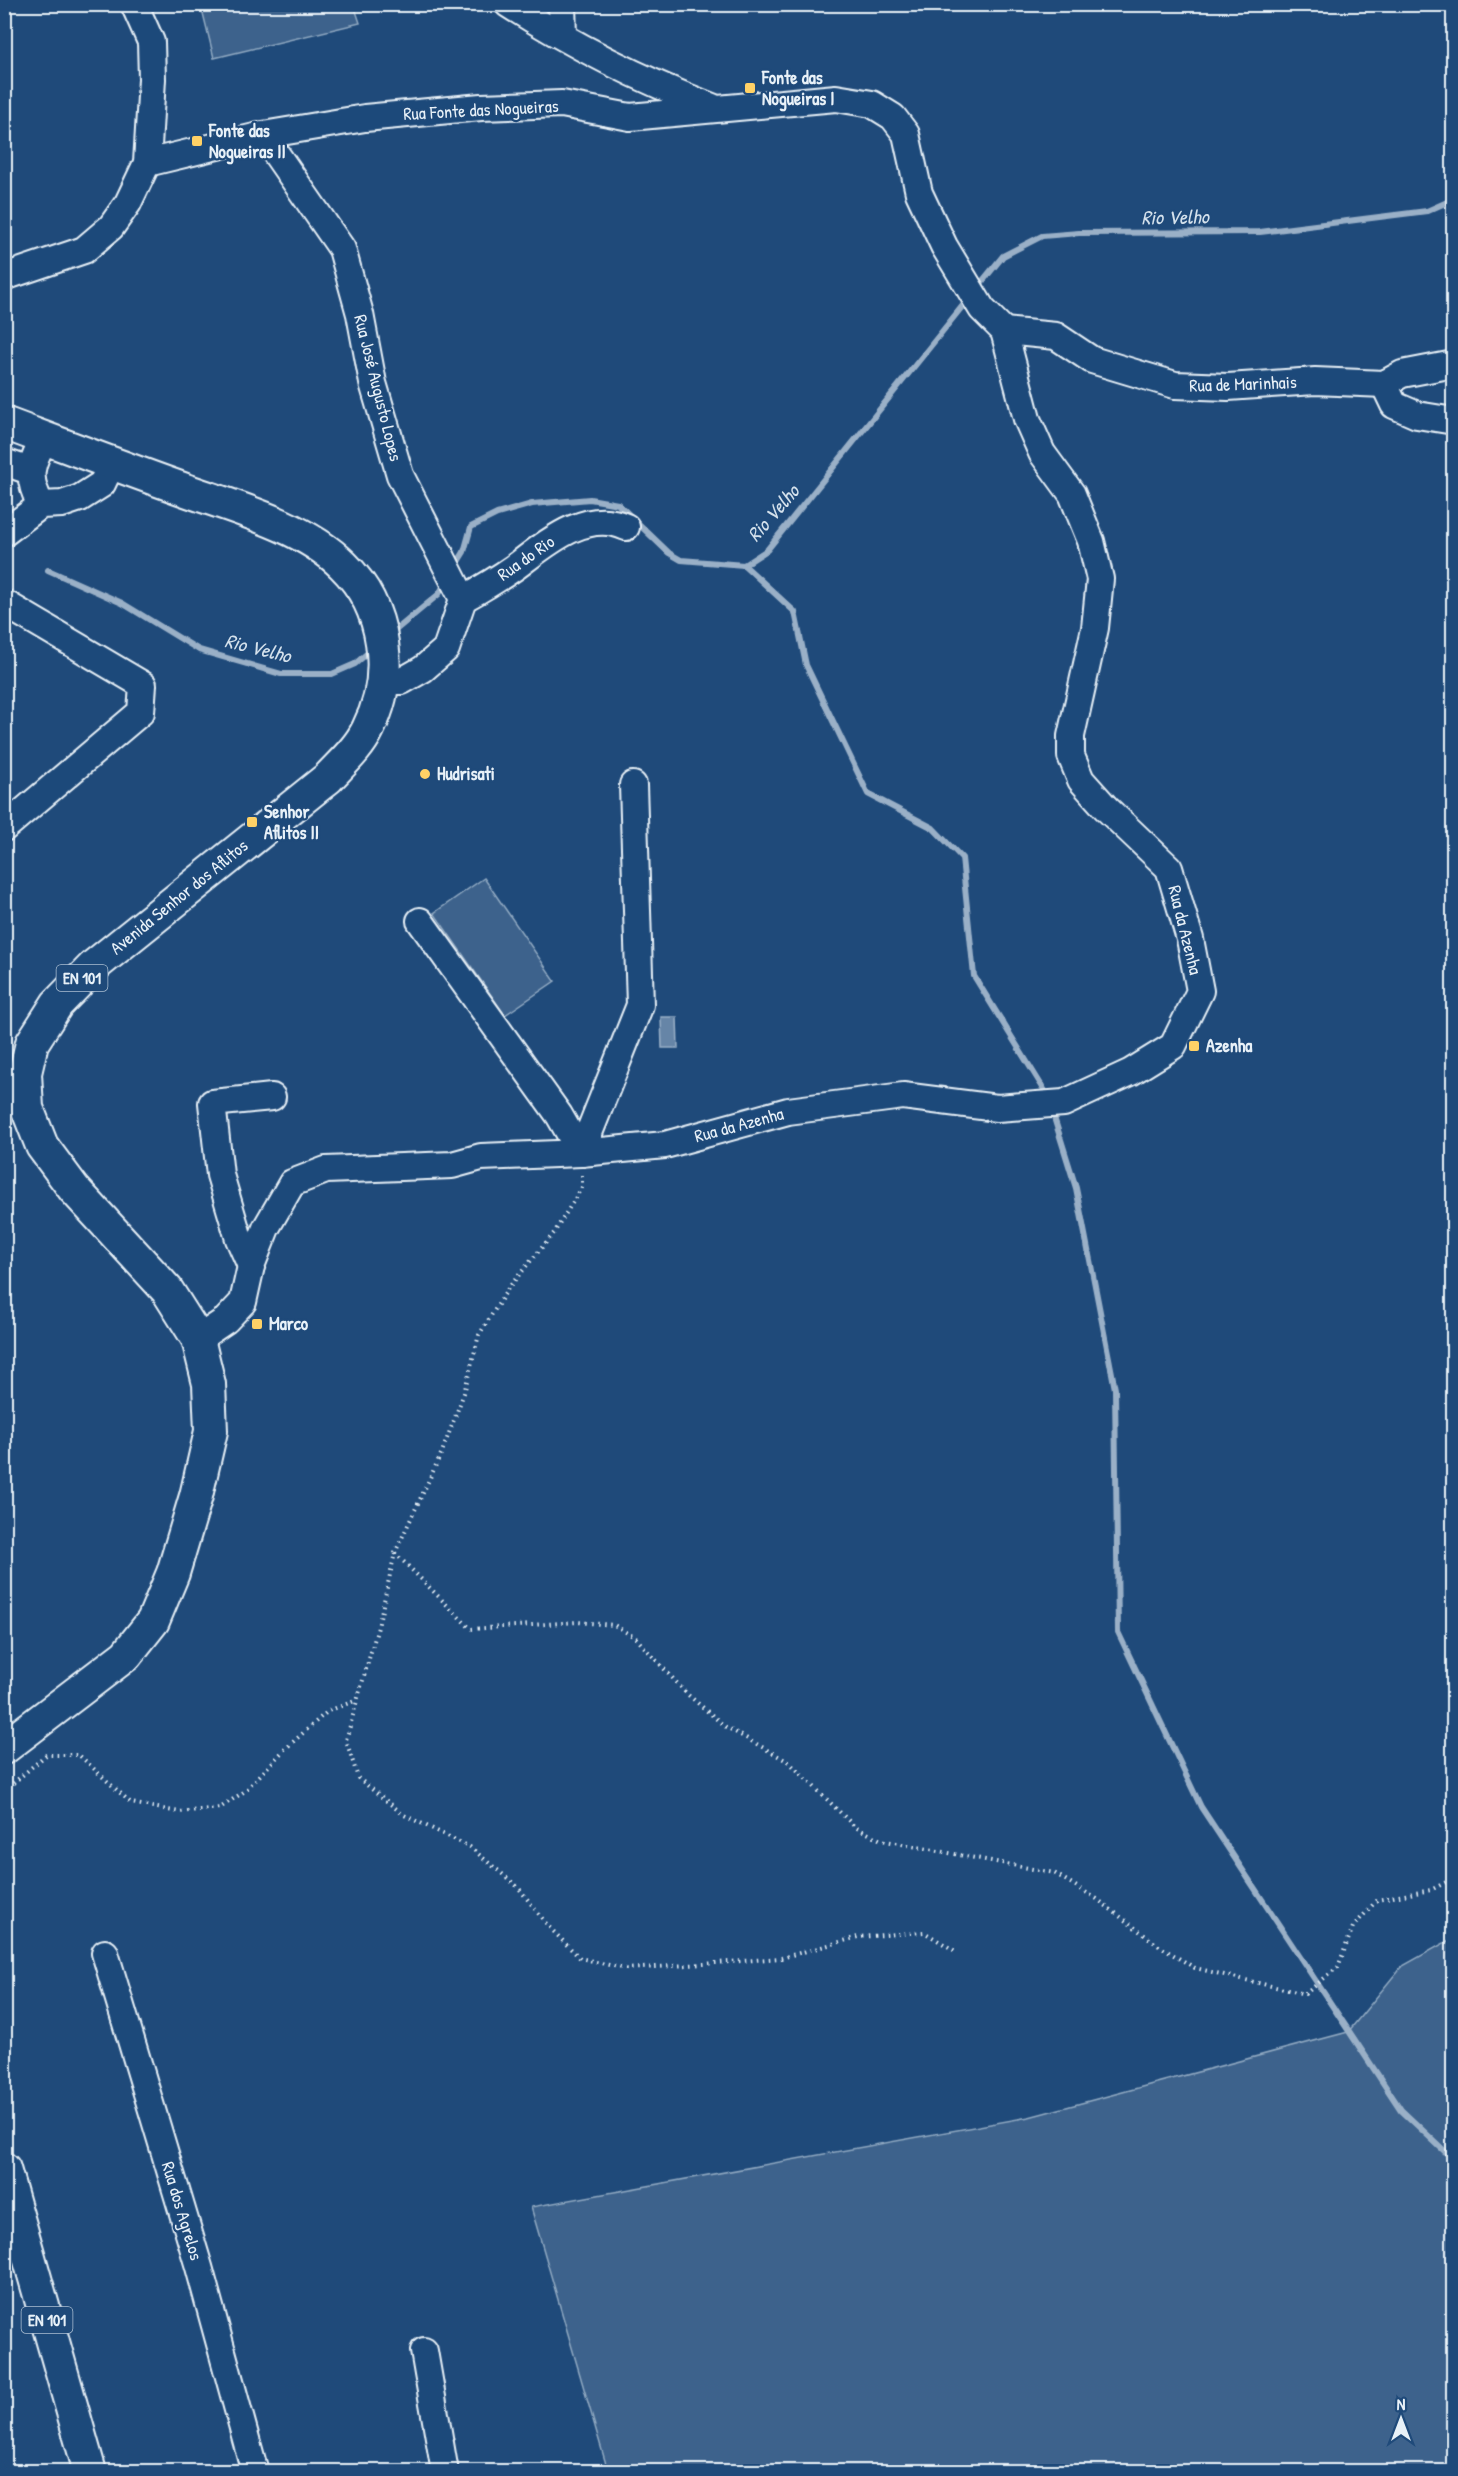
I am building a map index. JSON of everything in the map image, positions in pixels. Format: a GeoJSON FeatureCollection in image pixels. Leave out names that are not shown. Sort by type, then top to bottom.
{"type":"FeatureCollection","features":[{"type":"Feature","properties":{"kind":"main road","name":"Avenida Senhor dos Aflitos"},"geometry":{"type":"LineString","coordinates":[[4,423],[250,513],[292,531],[317,545],[343,565],[364,592],[374,612],[383,643],[384,681],[368,731],[328,778],[94,966],[57,1004],[15,1075],[42,1146],[74,1189],[166,1290],[198,1339],[209,1384],[211,1431],[196,1496],[173,1573],[153,1621],[126,1655],[4,1748]]}},
{"type":"Feature","properties":{"kind":"main road","name":"EN 101"},"geometry":{"type":"LineString","coordinates":[[4,2169],[90,2472]]}},
{"type":"Feature","properties":{"kind":"street"},"geometry":{"type":"LineString","coordinates":[[4,277],[84,250],[111,227],[128,203],[147,163],[152,79],[151,42],[134,4]]}},
{"type":"Feature","properties":{"kind":"street"},"geometry":{"type":"LineString","coordinates":[[508,4],[628,70],[718,109]]}},
{"type":"Feature","properties":{"kind":"street"},"geometry":{"type":"LineString","coordinates":[[562,4],[563,36]]}},
{"type":"Feature","properties":{"kind":"street","name":"Rua Fonte das Nogueiras"},"geometry":{"type":"LineString","coordinates":[[147,163],[263,135],[365,118],[481,106],[562,104],[630,117],[836,98],[872,104],[893,117],[906,134],[919,193],[944,246],[982,309],[1004,331]]}},
{"type":"Feature","properties":{"kind":"street","name":"Rua José Augusto Lopes"},"geometry":{"type":"LineString","coordinates":[[263,135],[342,249],[360,314],[373,383],[400,474],[463,598]]}},
{"type":"Feature","properties":{"kind":"street","name":"Rua de Marinhais"},"geometry":{"type":"LineString","coordinates":[[1004,331],[1056,336],[1092,360],[1175,385],[1228,387],[1315,381],[1384,384],[1402,374],[1454,364]]}},
{"type":"Feature","properties":{"kind":"street","name":"Rua da Azenha"},"geometry":{"type":"LineString","coordinates":[[198,1339],[226,1320],[243,1302],[251,1266],[266,1228],[292,1183],[326,1170],[452,1165],[481,1156],[581,1153],[665,1145],[788,1111],[903,1096],[997,1108],[1064,1103],[1131,1072],[1173,1046],[1200,991],[1190,939],[1169,868],[1106,808],[1081,780],[1071,756],[1071,736],[1095,628],[1100,579],[1091,542],[1072,494],[1042,453],[1027,419],[1004,331]]}},
{"type":"Feature","properties":{"kind":"street"},"geometry":{"type":"LineString","coordinates":[[1384,384],[1394,405],[1417,415],[1454,422]]}},
{"type":"Feature","properties":{"kind":"street"},"geometry":{"type":"LineString","coordinates":[[41,505],[33,489],[30,471],[45,438]]}},
{"type":"Feature","properties":{"kind":"street"},"geometry":{"type":"LineString","coordinates":[[4,462],[30,471]]}},
{"type":"Feature","properties":{"kind":"street"},"geometry":{"type":"LineString","coordinates":[[4,533],[41,505],[62,504],[80,498],[102,484],[112,463]]}},
{"type":"Feature","properties":{"kind":"street","name":"Rua do Rio"},"geometry":{"type":"LineString","coordinates":[[463,598],[489,585],[553,538],[588,523],[612,520],[626,527]]}},
{"type":"Feature","properties":{"kind":"street"},"geometry":{"type":"LineString","coordinates":[[384,681],[402,681],[423,669],[446,649],[463,598]]}},
{"type":"Feature","properties":{"kind":"street"},"geometry":{"type":"LineString","coordinates":[[4,603],[143,685],[141,712],[4,828]]}},
{"type":"Feature","properties":{"kind":"street"},"geometry":{"type":"LineString","coordinates":[[581,1153],[640,1005],[633,785]]}},
{"type":"Feature","properties":{"kind":"street"},"geometry":{"type":"LineString","coordinates":[[420,921],[559,1115],[581,1153]]}},
{"type":"Feature","properties":{"kind":"street"},"geometry":{"type":"LineString","coordinates":[[251,1266],[239,1239],[220,1175],[212,1103],[272,1097]]}},
{"type":"Feature","properties":{"kind":"street","name":"Rua dos Agrelos"},"geometry":{"type":"LineString","coordinates":[[105,1953],[199,2266],[255,2472]]}},
{"type":"Feature","properties":{"kind":"street"},"geometry":{"type":"LineString","coordinates":[[424,2351],[445,2472]]}},
{"type":"Feature","properties":{"kind":"path"},"geometry":{"type":"LineString","coordinates":[[581,1153],[582,1186],[554,1233],[509,1287],[479,1335],[464,1393],[442,1452],[395,1553],[378,1627],[346,1740],[358,1778],[404,1815],[470,1847],[518,1887],[548,1926],[580,1958],[626,1969],[703,1964],[781,1958],[858,1937],[924,1932],[957,1952]]}},
{"type":"Feature","properties":{"kind":"path"},"geometry":{"type":"LineString","coordinates":[[395,1553],[471,1629],[577,1622],[614,1625],[636,1638],[687,1694],[726,1727],[789,1762],[855,1827],[881,1840],[1054,1873],[1097,1899],[1159,1946],[1195,1968],[1305,1994],[1338,1967],[1353,1928],[1377,1900],[1431,1890],[1454,1878]]}},
{"type":"Feature","properties":{"kind":"path"},"geometry":{"type":"LineString","coordinates":[[4,1791],[46,1755],[79,1755],[131,1803],[179,1812],[220,1808],[245,1791],[285,1749],[328,1711],[358,1699]]}},
{"type":"Feature","properties":{"kind":"shaded area"},"geometry":{"type":"Polygon","coordinates":[[[201,5],[354,5],[360,23],[214,58],[201,5]]]}},
{"type":"Feature","properties":{"kind":"shaded area"},"geometry":{"type":"Polygon","coordinates":[[[484,878],[555,981],[505,1015],[434,913],[484,878]]]}},
{"type":"Feature","properties":{"kind":"shaded area"},"geometry":{"type":"Polygon","coordinates":[[[661,1017],[677,1017],[678,1048],[662,1048],[661,1017]]]}},
{"type":"Feature","properties":{"kind":"shaded area"},"geometry":{"type":"Polygon","coordinates":[[[1453,1938],[1453,2471],[608,2471],[531,2207],[1029,2117],[1348,2032],[1401,1967],[1453,1938]]]}},
{"type":"Feature","properties":{"kind":"waterway","name":"Rio Velho"},"geometry":{"type":"LineString","coordinates":[[977,288],[1003,256],[1042,236],[1079,233],[1260,232],[1427,211],[1454,199]]}},
{"type":"Feature","properties":{"kind":"waterway","name":"Rio Velho"},"geometry":{"type":"LineString","coordinates":[[454,568],[464,552],[471,527],[497,514],[532,504],[590,499],[618,504],[669,553],[681,560],[744,565],[767,550],[969,298]]}},
{"type":"Feature","properties":{"kind":"waterway"},"geometry":{"type":"LineString","coordinates":[[744,565],[795,612],[806,665],[868,794],[933,828],[962,858],[974,976],[1048,1098]]}},
{"type":"Feature","properties":{"kind":"waterway","name":"Rio Velho"},"geometry":{"type":"LineString","coordinates":[[48,570],[122,603],[199,650],[281,674],[332,674],[355,664],[371,650]]}},
{"type":"Feature","properties":{"kind":"waterway","name":"Rio Velho"},"geometry":{"type":"LineString","coordinates":[[391,634],[439,594],[446,582]]}},
{"type":"Feature","properties":{"kind":"waterway"},"geometry":{"type":"LineString","coordinates":[[1052,1111],[1076,1188],[1115,1389],[1118,1632],[1201,1807],[1401,2110],[1454,2160]]}},
{"type":"Feature","properties":{"kind":"place","name":"Fonte das Nogueiras I"},"geometry":{"type":"Point","coordinates":[750,88]}},
{"type":"Feature","properties":{"kind":"place","name":"Fonte das Nogueiras II"},"geometry":{"type":"Point","coordinates":[197,141]}},
{"type":"Feature","properties":{"kind":"place","name":"Hudrisati"},"geometry":{"type":"Point","coordinates":[425,774]}},
{"type":"Feature","properties":{"kind":"place","name":"Senhor Aflitos II"},"geometry":{"type":"Point","coordinates":[252,822]}},
{"type":"Feature","properties":{"kind":"place","name":"Azenha"},"geometry":{"type":"Point","coordinates":[1194,1046]}},
{"type":"Feature","properties":{"kind":"place","name":"Marco"},"geometry":{"type":"Point","coordinates":[257,1324]}}]}
